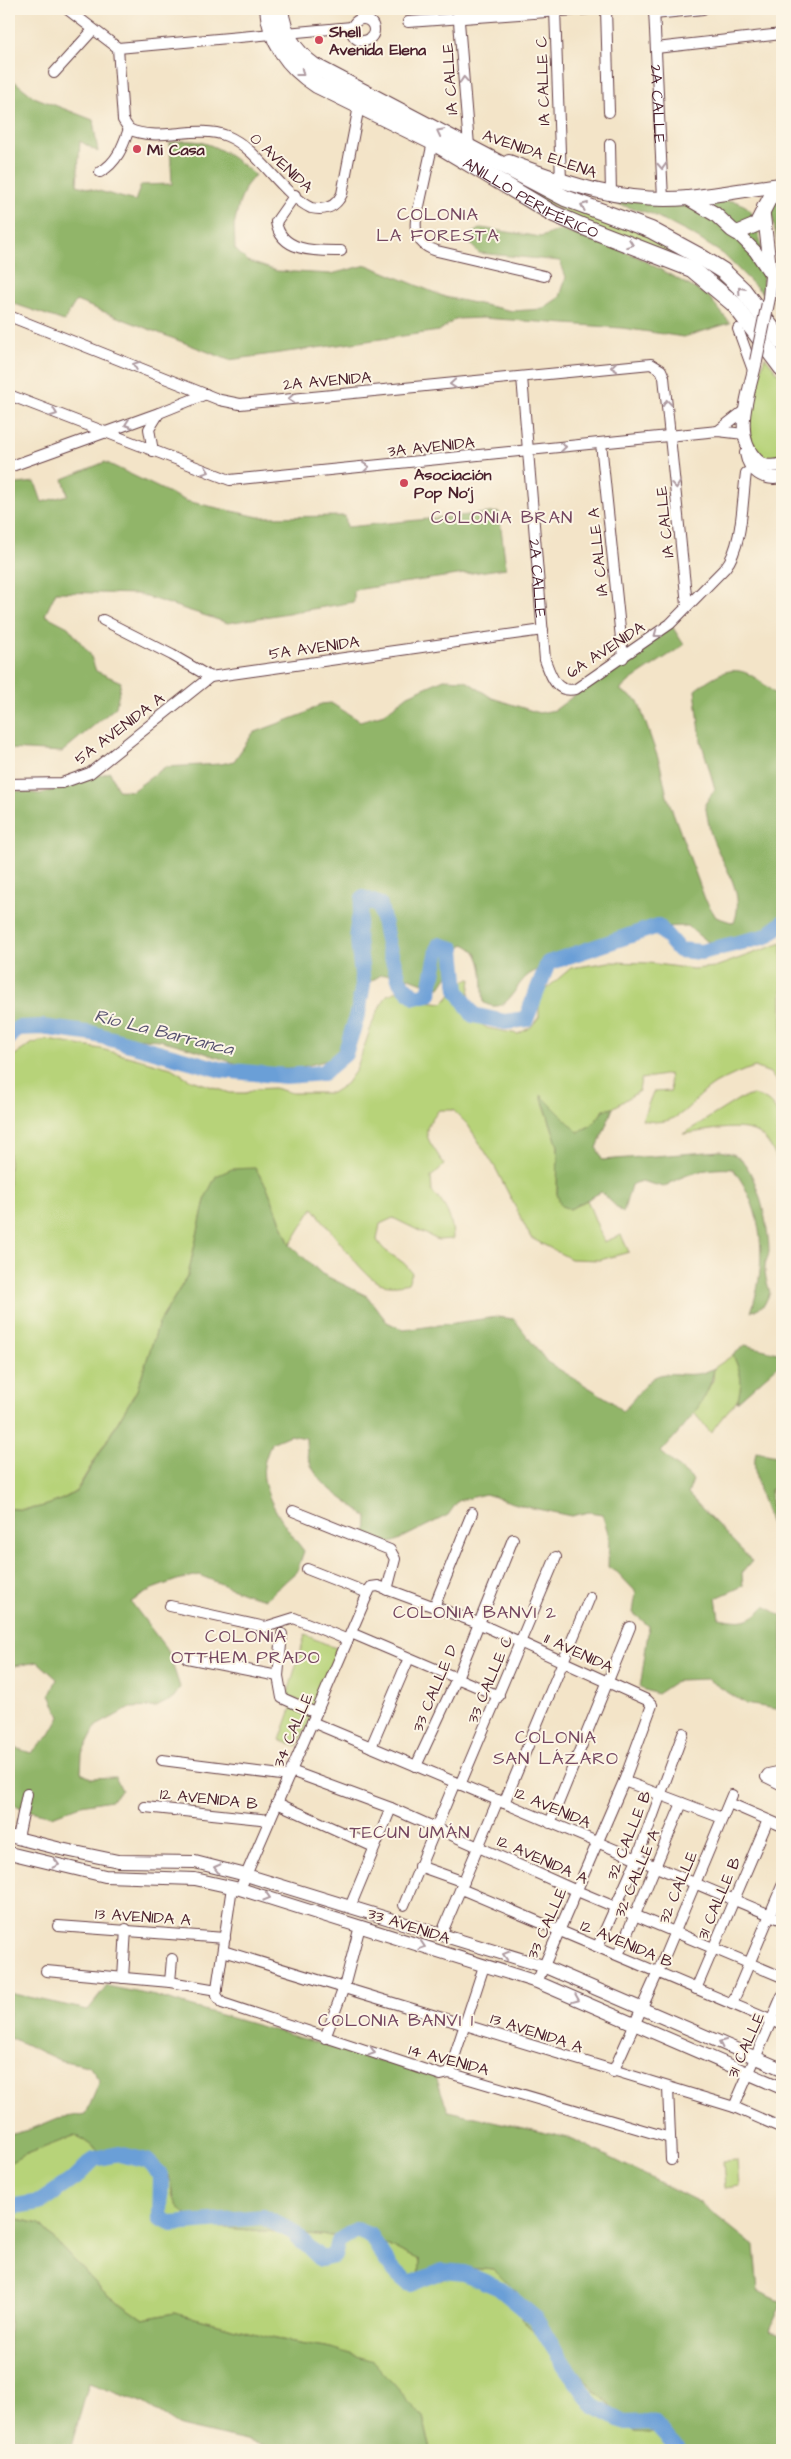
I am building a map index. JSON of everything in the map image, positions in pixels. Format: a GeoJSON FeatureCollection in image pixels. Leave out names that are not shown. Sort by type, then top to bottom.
{"type":"FeatureCollection","features":[{"type":"Feature","properties":{"kind":"highway"},"geometry":{"type":"LineString","coordinates":[[268,9],[279,34]]}},
{"type":"Feature","properties":{"kind":"highway"},"geometry":{"type":"LineString","coordinates":[[279,34],[280,9]]}},
{"type":"Feature","properties":{"kind":"highway","name":"ANILLO PERIFÉRICO"},"geometry":{"type":"LineString","coordinates":[[279,34],[280,50],[300,74],[359,106],[434,142],[554,214],[584,228],[692,269],[734,304],[782,368]]}},
{"type":"Feature","properties":{"kind":"highway","name":"ANILLO PERIFÉRICO"},"geometry":{"type":"LineString","coordinates":[[279,34],[297,52],[322,72],[469,146],[565,198],[651,230],[700,256],[723,271],[743,290],[782,342]]}},
{"type":"Feature","properties":{"kind":"main road","name":"AVENIDA ELENA"},"geometry":{"type":"LineString","coordinates":[[469,146],[560,181],[611,194],[663,199],[688,198],[779,186]]}},
{"type":"Feature","properties":{"kind":"main road","name":"AVENIDA ELENA"},"geometry":{"type":"LineString","coordinates":[[737,232],[756,225],[763,207],[779,186]]}},
{"type":"Feature","properties":{"kind":"main road"},"geometry":{"type":"LineString","coordinates":[[746,189],[763,207]]}},
{"type":"Feature","properties":{"kind":"main road"},"geometry":{"type":"LineString","coordinates":[[715,214],[717,193]]}},
{"type":"Feature","properties":{"kind":"main road"},"geometry":{"type":"LineString","coordinates":[[688,198],[715,214],[732,230],[737,232]]}},
{"type":"Feature","properties":{"kind":"street"},"geometry":{"type":"LineString","coordinates":[[67,9],[118,48],[352,27]]}},
{"type":"Feature","properties":{"kind":"street"},"geometry":{"type":"LineString","coordinates":[[408,22],[459,14],[589,9]]}},
{"type":"Feature","properties":{"kind":"street"},"geometry":{"type":"LineString","coordinates":[[606,9],[609,112]]}},
{"type":"Feature","properties":{"kind":"street"},"geometry":{"type":"LineString","coordinates":[[654,11],[703,9]]}},
{"type":"Feature","properties":{"kind":"street","name":"1A CALLE C"},"geometry":{"type":"LineString","coordinates":[[555,10],[560,181]]}},
{"type":"Feature","properties":{"kind":"street","name":"2A CALLE"},"geometry":{"type":"LineString","coordinates":[[654,11],[663,199]]}},
{"type":"Feature","properties":{"kind":"street","name":"1A CALLE"},"geometry":{"type":"LineString","coordinates":[[459,14],[469,146]]}},
{"type":"Feature","properties":{"kind":"street"},"geometry":{"type":"LineString","coordinates":[[54,73],[93,30]]}},
{"type":"Feature","properties":{"kind":"street"},"geometry":{"type":"LineString","coordinates":[[656,48],[782,34]]}},
{"type":"Feature","properties":{"kind":"street"},"geometry":{"type":"LineString","coordinates":[[100,172],[108,168],[117,157],[129,129],[124,120],[118,48]]}},
{"type":"Feature","properties":{"kind":"street","name":"0 AVENIDA"},"geometry":{"type":"LineString","coordinates":[[129,129],[143,133],[203,131],[225,136],[236,141],[295,196],[311,208],[325,208],[339,201],[344,187],[359,106]]}},
{"type":"Feature","properties":{"kind":"street"},"geometry":{"type":"LineString","coordinates":[[434,142],[416,220],[419,239],[422,244],[436,251],[544,276]]}},
{"type":"Feature","properties":{"kind":"street"},"geometry":{"type":"LineString","coordinates":[[610,144],[611,194]]}},
{"type":"Feature","properties":{"kind":"street"},"geometry":{"type":"LineString","coordinates":[[295,196],[277,217],[276,226],[282,235],[302,249],[341,250]]}},
{"type":"Feature","properties":{"kind":"street"},"geometry":{"type":"LineString","coordinates":[[763,207],[771,276],[769,298],[746,410],[745,439],[747,459],[757,473],[766,477],[782,477]]}},
{"type":"Feature","properties":{"kind":"street"},"geometry":{"type":"LineString","coordinates":[[737,232],[755,251],[771,276]]}},
{"type":"Feature","properties":{"kind":"street","name":"2A AVENIDA"},"geometry":{"type":"LineString","coordinates":[[9,316],[220,400],[240,404],[650,364],[661,370]]}},
{"type":"Feature","properties":{"kind":"street"},"geometry":{"type":"LineString","coordinates":[[738,329],[755,367]]}},
{"type":"Feature","properties":{"kind":"street","name":"1A CALLE"},"geometry":{"type":"LineString","coordinates":[[661,370],[664,377],[671,436],[688,605]]}},
{"type":"Feature","properties":{"kind":"street","name":"2A CALLE"},"geometry":{"type":"LineString","coordinates":[[522,377],[545,660]]}},
{"type":"Feature","properties":{"kind":"street"},"geometry":{"type":"LineString","coordinates":[[9,467],[206,394]]}},
{"type":"Feature","properties":{"kind":"street","name":"3A AVENIDA"},"geometry":{"type":"LineString","coordinates":[[9,395],[230,480],[718,431],[745,439]]}},
{"type":"Feature","properties":{"kind":"street"},"geometry":{"type":"LineString","coordinates":[[718,431],[746,410]]}},
{"type":"Feature","properties":{"kind":"street"},"geometry":{"type":"LineString","coordinates":[[152,451],[149,429],[159,413]]}},
{"type":"Feature","properties":{"kind":"street"},"geometry":{"type":"LineString","coordinates":[[745,439],[761,463],[772,466],[782,464]]}},
{"type":"Feature","properties":{"kind":"street","name":"1A CALLE A"},"geometry":{"type":"LineString","coordinates":[[601,443],[623,658]]}},
{"type":"Feature","properties":{"kind":"street"},"geometry":{"type":"LineString","coordinates":[[688,605],[732,559],[736,545],[746,473]]}},
{"type":"Feature","properties":{"kind":"street","name":"6A AVENIDA"},"geometry":{"type":"LineString","coordinates":[[545,660],[553,682],[568,691],[576,689],[670,624],[688,605]]}},
{"type":"Feature","properties":{"kind":"street"},"geometry":{"type":"LineString","coordinates":[[103,620],[172,655],[210,678]]}},
{"type":"Feature","properties":{"kind":"street","name":"5A AVENIDA"},"geometry":{"type":"LineString","coordinates":[[210,678],[543,630]]}},
{"type":"Feature","properties":{"kind":"street","name":"5A AVENIDA A"},"geometry":{"type":"LineString","coordinates":[[9,784],[62,783],[90,773],[210,678]]}},
{"type":"Feature","properties":{"kind":"street"},"geometry":{"type":"LineString","coordinates":[[293,1511],[390,1550],[395,1558],[387,1590]]}},
{"type":"Feature","properties":{"kind":"street"},"geometry":{"type":"LineString","coordinates":[[434,1607],[472,1513]]}},
{"type":"Feature","properties":{"kind":"street","name":"33 CALLE D"},"geometry":{"type":"LineString","coordinates":[[416,1766],[456,1678],[513,1539]]}},
{"type":"Feature","properties":{"kind":"street","name":"33 CALLE C"},"geometry":{"type":"LineString","coordinates":[[404,1905],[435,1827],[458,1784],[499,1696],[556,1557]]}},
{"type":"Feature","properties":{"kind":"street","name":"11 AVENIDA"},"geometry":{"type":"LineString","coordinates":[[307,1569],[371,1589],[387,1590],[478,1623],[647,1700],[652,1705],[652,1709]]}},
{"type":"Feature","properties":{"kind":"street","name":"34 CALLE"},"geometry":{"type":"LineString","coordinates":[[222,2003],[216,1995],[225,1938],[236,1888],[246,1875],[371,1589]]}},
{"type":"Feature","properties":{"kind":"street"},"geometry":{"type":"LineString","coordinates":[[441,1935],[479,1847],[564,1662],[590,1597]]}},
{"type":"Feature","properties":{"kind":"street"},"geometry":{"type":"LineString","coordinates":[[170,1606],[265,1627],[294,1618],[409,1658],[499,1696]]}},
{"type":"Feature","properties":{"kind":"street"},"geometry":{"type":"LineString","coordinates":[[550,1823],[606,1681],[630,1627]]}},
{"type":"Feature","properties":{"kind":"street"},"geometry":{"type":"LineString","coordinates":[[187,1658],[278,1676],[282,1634]]}},
{"type":"Feature","properties":{"kind":"street"},"geometry":{"type":"LineString","coordinates":[[371,1747],[409,1658]]}},
{"type":"Feature","properties":{"kind":"street","name":"12 AVENIDA"},"geometry":{"type":"LineString","coordinates":[[278,1676],[284,1700],[314,1718],[371,1747],[782,1920]]}},
{"type":"Feature","properties":{"kind":"street","name":"33 CALLE"},"geometry":{"type":"LineString","coordinates":[[537,1982],[624,1781],[652,1709]]}},
{"type":"Feature","properties":{"kind":"street","name":"32 CALLE B"},"geometry":{"type":"LineString","coordinates":[[598,1946],[637,1859],[683,1733]]}},
{"type":"Feature","properties":{"kind":"street","name":"12 AVENIDA A"},"geometry":{"type":"LineString","coordinates":[[162,1760],[290,1774],[391,1808],[615,1907],[782,1977]]}},
{"type":"Feature","properties":{"kind":"street"},"geometry":{"type":"LineString","coordinates":[[782,1771],[768,1774],[766,1777],[782,1785]]}},
{"type":"Feature","properties":{"kind":"street"},"geometry":{"type":"LineString","coordinates":[[624,1781],[722,1818]]}},
{"type":"Feature","properties":{"kind":"street"},"geometry":{"type":"LineString","coordinates":[[13,1837],[28,1794]]}},
{"type":"Feature","properties":{"kind":"street","name":"32 CALLE"},"geometry":{"type":"LineString","coordinates":[[613,2072],[636,2024],[730,1799],[768,1820]]}},
{"type":"Feature","properties":{"kind":"street","name":"12 AVENIDA B"},"geometry":{"type":"LineString","coordinates":[[277,1803],[374,1847]]}},
{"type":"Feature","properties":{"kind":"street","name":"32 CALLE A"},"geometry":{"type":"LineString","coordinates":[[618,1955],[682,1803]]}},
{"type":"Feature","properties":{"kind":"street","name":"12 AVENIDA B"},"geometry":{"type":"LineString","coordinates":[[145,1807],[270,1820]]}},
{"type":"Feature","properties":{"kind":"street"},"geometry":{"type":"LineString","coordinates":[[350,1907],[391,1808]]}},
{"type":"Feature","properties":{"kind":"street"},"geometry":{"type":"LineString","coordinates":[[768,1820],[782,1826]]}},
{"type":"Feature","properties":{"kind":"street","name":"31 CALLE B"},"geometry":{"type":"LineString","coordinates":[[696,1988],[768,1820]]}},
{"type":"Feature","properties":{"kind":"street","name":"33 AVENIDA"},"geometry":{"type":"LineString","coordinates":[[13,1837],[118,1860],[194,1862],[246,1875],[543,1966],[782,2070]]}},
{"type":"Feature","properties":{"kind":"street","name":"33 AVENIDA"},"geometry":{"type":"LineString","coordinates":[[9,1855],[105,1876],[196,1879],[236,1888],[537,1982],[782,2088]]}},
{"type":"Feature","properties":{"kind":"street","name":"12 AVENIDA B"},"geometry":{"type":"LineString","coordinates":[[419,1866],[558,1932],[598,1946],[782,2024]]}},
{"type":"Feature","properties":{"kind":"street"},"geometry":{"type":"LineString","coordinates":[[732,2004],[782,1886]]}},
{"type":"Feature","properties":{"kind":"street","name":"13 AVENIDA A"},"geometry":{"type":"LineString","coordinates":[[58,1926],[225,1938]]}},
{"type":"Feature","properties":{"kind":"street"},"geometry":{"type":"LineString","coordinates":[[325,2038],[344,1987],[360,1926]]}},
{"type":"Feature","properties":{"kind":"street"},"geometry":{"type":"LineString","coordinates":[[123,1978],[126,1930]]}},
{"type":"Feature","properties":{"kind":"street","name":"13 AVENIDA A"},"geometry":{"type":"LineString","coordinates":[[223,1951],[613,2072],[734,2107],[782,2128]]}},
{"type":"Feature","properties":{"kind":"street"},"geometry":{"type":"LineString","coordinates":[[170,1982],[172,1960]]}},
{"type":"Feature","properties":{"kind":"street"},"geometry":{"type":"LineString","coordinates":[[449,2073],[484,1966]]}},
{"type":"Feature","properties":{"kind":"street"},"geometry":{"type":"LineString","coordinates":[[46,1972],[170,1982],[217,1990]]}},
{"type":"Feature","properties":{"kind":"street","name":"31 CALLE"},"geometry":{"type":"LineString","coordinates":[[734,2107],[782,1996]]}},
{"type":"Feature","properties":{"kind":"street","name":"14 AVENIDA"},"geometry":{"type":"LineString","coordinates":[[222,2003],[325,2038],[442,2074],[449,2073],[670,2138]]}},
{"type":"Feature","properties":{"kind":"street"},"geometry":{"type":"LineString","coordinates":[[668,2088],[671,2160]]}},
{"type":"Feature","properties":{"kind":"green space"},"geometry":{"type":"Polygon","coordinates":[[[9,77],[34,97],[93,120],[98,152],[80,141],[77,185],[135,201],[141,185],[172,184],[170,143],[183,141],[195,141],[216,148],[245,167],[255,175],[246,186],[234,225],[235,249],[247,261],[277,271],[331,274],[367,265],[445,297],[513,311],[542,309],[560,297],[566,277],[560,261],[479,253],[470,244],[471,234],[481,228],[541,237],[560,230],[606,244],[638,257],[708,296],[730,323],[684,337],[622,328],[483,318],[456,319],[439,331],[229,360],[76,301],[64,321],[9,302],[9,77]]]}},
{"type":"Feature","properties":{"kind":"green space"},"geometry":{"type":"Polygon","coordinates":[[[321,77],[573,209],[592,217],[649,233],[697,259],[742,296],[782,350],[782,360],[716,282],[586,225],[321,77]]]}},
{"type":"Feature","properties":{"kind":"green space"},"geometry":{"type":"Polygon","coordinates":[[[782,193],[782,269],[773,220],[772,203],[782,193]]]}},
{"type":"Feature","properties":{"kind":"green space"},"geometry":{"type":"Polygon","coordinates":[[[603,200],[734,201],[745,206],[753,215],[757,225],[763,261],[762,293],[723,254],[696,237],[652,214],[603,200]]]}},
{"type":"Feature","properties":{"kind":"green space"},"geometry":{"type":"Polygon","coordinates":[[[765,357],[782,378],[782,458],[765,458],[755,451],[751,438],[750,422],[753,403],[765,357]]]}},
{"type":"Feature","properties":{"kind":"green space"},"geometry":{"type":"Polygon","coordinates":[[[105,462],[186,501],[259,517],[345,516],[347,527],[499,512],[506,568],[354,590],[354,602],[228,623],[138,594],[56,592],[45,615],[68,627],[90,654],[96,671],[121,682],[116,707],[62,752],[9,749],[9,485],[35,482],[42,502],[68,495],[63,479],[105,462]]]}},
{"type":"Feature","properties":{"kind":"green space"},"geometry":{"type":"Polygon","coordinates":[[[670,623],[684,645],[631,680],[620,690],[638,701],[660,764],[667,796],[705,899],[716,917],[734,923],[737,899],[730,876],[710,831],[705,804],[715,789],[701,741],[695,690],[721,673],[741,671],[760,681],[782,700],[782,923],[779,925],[729,946],[716,945],[704,939],[688,926],[656,927],[540,968],[529,974],[508,999],[498,1006],[484,1003],[480,961],[471,948],[464,944],[453,957],[451,971],[440,987],[431,986],[396,973],[381,975],[368,983],[351,1030],[332,1059],[298,1068],[252,1069],[160,1040],[131,1038],[63,1025],[36,1023],[18,1036],[9,1038],[9,790],[40,794],[110,772],[118,790],[132,791],[165,767],[221,764],[234,761],[253,733],[304,714],[321,704],[331,703],[360,721],[384,714],[408,695],[444,679],[465,680],[492,698],[539,713],[555,710],[670,623]]]}},
{"type":"Feature","properties":{"kind":"green space"},"geometry":{"type":"Polygon","coordinates":[[[782,943],[782,1089],[770,1073],[755,1067],[715,1084],[675,1117],[666,1121],[655,1122],[642,1120],[653,1092],[671,1091],[669,1074],[641,1079],[639,1091],[613,1108],[604,1110],[592,1125],[578,1132],[541,1096],[558,1146],[557,1194],[570,1209],[587,1200],[604,1242],[621,1235],[629,1252],[600,1260],[571,1259],[531,1238],[495,1167],[468,1125],[453,1110],[439,1110],[428,1125],[427,1132],[430,1143],[444,1165],[431,1177],[432,1192],[448,1213],[452,1225],[453,1239],[438,1240],[393,1218],[380,1224],[377,1240],[385,1250],[408,1267],[412,1273],[408,1283],[384,1284],[370,1277],[353,1259],[313,1208],[290,1245],[267,1187],[255,1168],[206,1196],[188,1275],[159,1323],[137,1390],[76,1491],[44,1506],[26,1509],[9,1508],[9,1059],[33,1043],[48,1040],[101,1049],[171,1068],[189,1079],[230,1093],[246,1093],[256,1089],[274,1088],[292,1093],[332,1093],[346,1084],[356,1070],[375,1016],[387,995],[398,991],[423,1001],[443,1003],[459,985],[471,979],[468,1003],[474,1019],[487,1028],[518,1034],[531,1027],[539,1017],[539,995],[571,968],[609,962],[649,963],[693,969],[715,967],[782,943]]]}},
{"type":"Feature","properties":{"kind":"green space"},"geometry":{"type":"Polygon","coordinates":[[[541,1095],[578,1132],[592,1125],[604,1110],[613,1108],[597,1148],[602,1160],[720,1151],[735,1155],[743,1161],[750,1171],[755,1184],[767,1228],[769,1251],[765,1269],[770,1293],[764,1305],[751,1312],[759,1275],[760,1238],[752,1202],[744,1185],[733,1169],[697,1172],[680,1178],[664,1187],[641,1181],[631,1185],[623,1213],[601,1192],[570,1209],[561,1206],[557,1194],[558,1146],[541,1095]]]}},
{"type":"Feature","properties":{"kind":"green space"},"geometry":{"type":"Polygon","coordinates":[[[753,1095],[765,1099],[773,1106],[778,1115],[783,1138],[782,1174],[774,1152],[764,1138],[752,1130],[733,1128],[683,1134],[739,1099],[753,1095]]]}},
{"type":"Feature","properties":{"kind":"green space"},"geometry":{"type":"Polygon","coordinates":[[[255,1168],[267,1187],[290,1245],[322,1274],[367,1296],[387,1322],[404,1330],[497,1317],[514,1319],[547,1362],[611,1401],[622,1411],[653,1378],[667,1374],[697,1374],[714,1368],[707,1392],[701,1403],[686,1424],[661,1452],[693,1480],[688,1494],[752,1561],[742,1573],[743,1586],[716,1598],[719,1618],[745,1620],[754,1616],[765,1606],[782,1616],[782,1710],[746,1704],[707,1679],[678,1680],[657,1694],[640,1688],[649,1626],[633,1613],[636,1592],[617,1572],[608,1567],[609,1536],[602,1514],[589,1512],[571,1516],[523,1506],[485,1494],[458,1501],[448,1515],[394,1542],[375,1547],[366,1540],[367,1517],[325,1485],[317,1476],[307,1453],[306,1438],[290,1435],[271,1443],[265,1462],[264,1476],[266,1488],[276,1511],[304,1551],[297,1571],[266,1599],[246,1594],[199,1575],[152,1589],[131,1602],[168,1651],[180,1687],[174,1698],[156,1707],[130,1708],[96,1726],[82,1754],[81,1773],[91,1778],[115,1777],[122,1790],[111,1800],[81,1805],[52,1816],[26,1810],[9,1802],[9,1746],[31,1753],[49,1736],[60,1717],[50,1695],[57,1679],[38,1662],[14,1666],[9,1679],[9,1508],[26,1509],[44,1506],[77,1491],[137,1390],[159,1323],[188,1275],[206,1196],[216,1176],[232,1169],[255,1168]]]}},
{"type":"Feature","properties":{"kind":"green space"},"geometry":{"type":"Polygon","coordinates":[[[745,1345],[782,1354],[782,1362],[737,1402],[741,1378],[733,1355],[745,1345]]]}},
{"type":"Feature","properties":{"kind":"green space"},"geometry":{"type":"Polygon","coordinates":[[[733,1355],[739,1370],[741,1390],[738,1398],[711,1433],[694,1413],[713,1380],[714,1368],[733,1355]]]}},
{"type":"Feature","properties":{"kind":"green space"},"geometry":{"type":"Polygon","coordinates":[[[756,1452],[782,1457],[782,1491],[771,1489],[772,1528],[757,1480],[755,1470],[756,1452]]]}},
{"type":"Feature","properties":{"kind":"green space"},"geometry":{"type":"Polygon","coordinates":[[[305,1635],[338,1649],[314,1707],[287,1696],[305,1635]]]}},
{"type":"Feature","properties":{"kind":"green space"},"geometry":{"type":"Polygon","coordinates":[[[292,1706],[312,1715],[297,1747],[280,1740],[292,1706]]]}},
{"type":"Feature","properties":{"kind":"green space"},"geometry":{"type":"Polygon","coordinates":[[[107,1986],[155,1996],[436,2077],[448,2111],[573,2139],[699,2202],[754,2246],[758,2291],[782,2302],[770,2330],[782,2335],[782,2450],[689,2450],[667,2434],[635,2432],[570,2363],[523,2321],[516,2292],[494,2270],[468,2268],[441,2280],[419,2280],[420,2260],[374,2239],[211,2227],[192,2219],[180,2209],[176,2203],[169,2175],[143,2159],[111,2159],[76,2135],[9,2163],[9,2135],[29,2130],[58,2118],[86,2114],[100,2081],[89,2066],[59,2060],[14,2039],[9,2039],[9,1993],[88,2010],[107,1986]]]}},
{"type":"Feature","properties":{"kind":"green space"},"geometry":{"type":"Polygon","coordinates":[[[76,2135],[111,2159],[143,2159],[169,2175],[173,2198],[236,2229],[374,2239],[420,2260],[419,2280],[441,2280],[468,2268],[494,2270],[516,2292],[523,2321],[570,2363],[635,2432],[667,2434],[689,2450],[431,2450],[423,2417],[331,2348],[276,2339],[174,2313],[143,2319],[105,2293],[40,2224],[9,2217],[9,2163],[76,2135]]]}},
{"type":"Feature","properties":{"kind":"green space"},"geometry":{"type":"Polygon","coordinates":[[[737,2160],[739,2186],[725,2188],[723,2161],[737,2160]]]}},
{"type":"Feature","properties":{"kind":"green space"},"geometry":{"type":"Polygon","coordinates":[[[9,2217],[40,2224],[105,2293],[143,2319],[174,2313],[276,2339],[331,2348],[373,2361],[423,2417],[431,2450],[342,2450],[299,2443],[281,2449],[180,2426],[144,2403],[89,2383],[70,2450],[9,2436],[9,2217]]]}},
{"type":"Feature","properties":{"kind":"waterway","name":"Río La Barranca"},"geometry":{"type":"LineString","coordinates":[[9,1038],[18,1028],[42,1027],[94,1034],[222,1070],[286,1076],[323,1073],[345,1054],[358,1013],[363,984],[357,931],[363,898],[380,905],[388,945],[400,982],[415,997],[429,994],[439,945],[453,949],[457,990],[473,1015],[505,1022],[526,1019],[548,963],[658,926],[679,950],[701,952],[767,936],[782,923]]}},
{"type":"Feature","properties":{"kind":"waterway"},"geometry":{"type":"LineString","coordinates":[[9,2207],[40,2202],[76,2177],[94,2159],[119,2154],[147,2161],[161,2175],[160,2218],[172,2224],[263,2217],[293,2232],[321,2259],[334,2256],[338,2241],[356,2230],[371,2236],[393,2269],[410,2284],[443,2271],[464,2273],[499,2288],[535,2318],[565,2366],[595,2407],[626,2423],[653,2422],[679,2450]]}},
{"type":"Feature","properties":{"kind":"place","name":"Shell Avenida Elena"},"geometry":{"type":"Point","coordinates":[319,40]}},
{"type":"Feature","properties":{"kind":"place","name":"Mi Casa"},"geometry":{"type":"Point","coordinates":[137,149]}},
{"type":"Feature","properties":{"kind":"place","name":"Asociación Pop No'j"},"geometry":{"type":"Point","coordinates":[404,483]}},
{"type":"Feature","properties":{"kind":"district","name":"COLONIA LA FORESTA"},"geometry":{"type":"Point","coordinates":[438,224]}},
{"type":"Feature","properties":{"kind":"district","name":"COLONIA BRAN"},"geometry":{"type":"Point","coordinates":[502,517]}},
{"type":"Feature","properties":{"kind":"district","name":"COLONIA BANVI 2"},"geometry":{"type":"Point","coordinates":[475,1612]}},
{"type":"Feature","properties":{"kind":"district","name":"COLONIA OTTHEM PRADO"},"geometry":{"type":"Point","coordinates":[246,1646]}},
{"type":"Feature","properties":{"kind":"district","name":"COLONIA SAN LÁZARO"},"geometry":{"type":"Point","coordinates":[556,1747]}},
{"type":"Feature","properties":{"kind":"district","name":"TECUN UMÁN"},"geometry":{"type":"Point","coordinates":[410,1832]}},
{"type":"Feature","properties":{"kind":"district","name":"COLONIA BANVI 1"},"geometry":{"type":"Point","coordinates":[396,2020]}}]}
